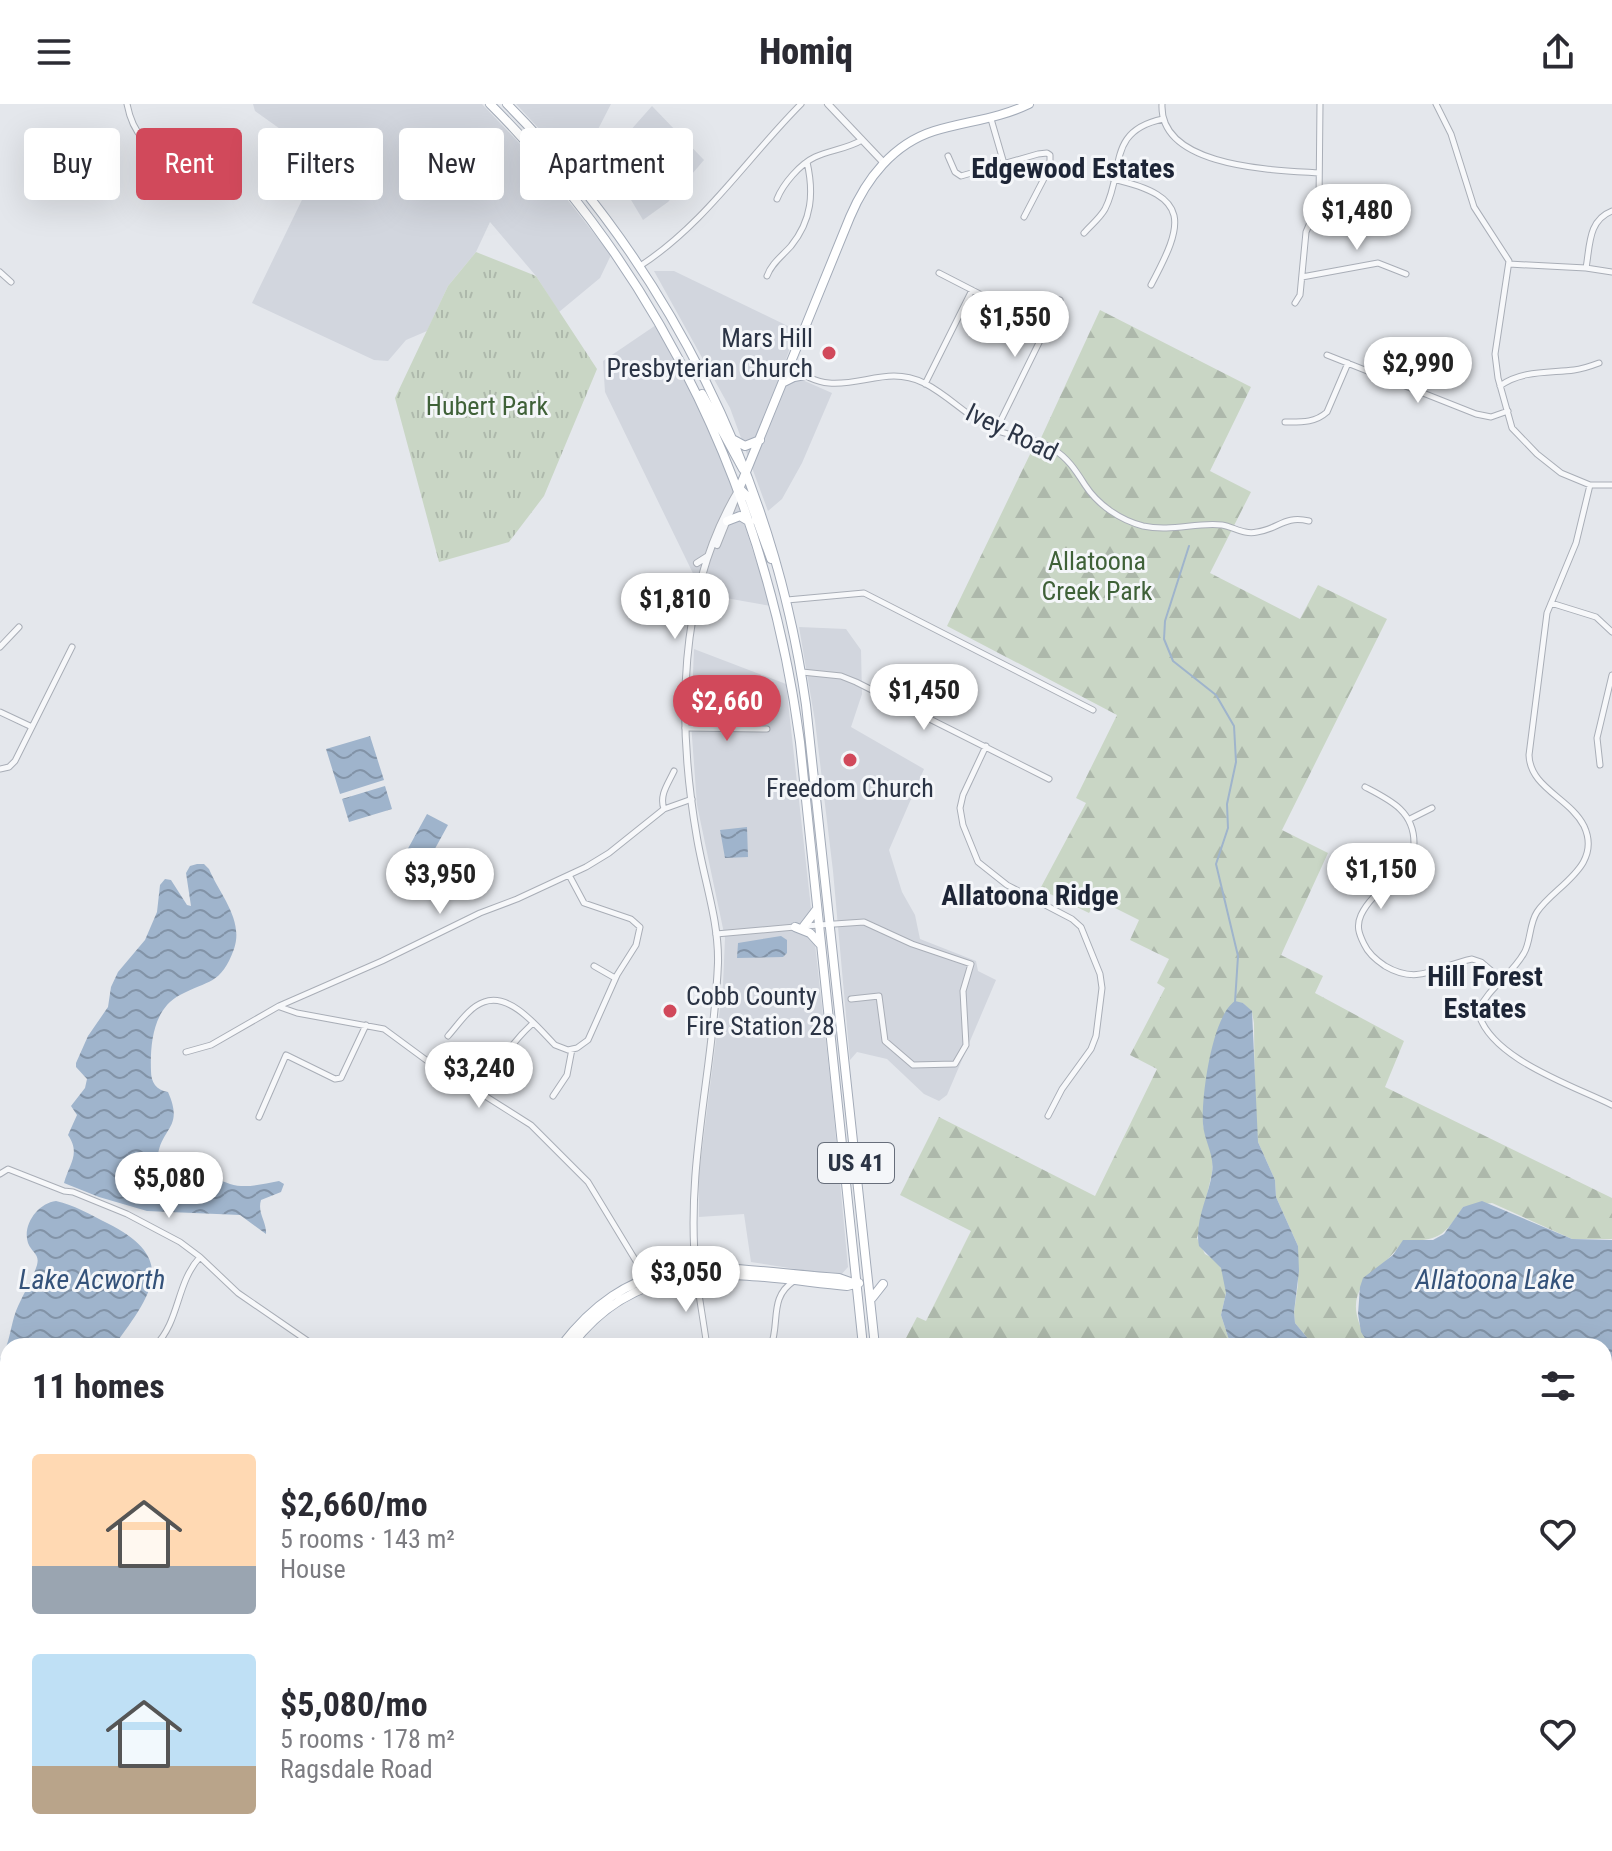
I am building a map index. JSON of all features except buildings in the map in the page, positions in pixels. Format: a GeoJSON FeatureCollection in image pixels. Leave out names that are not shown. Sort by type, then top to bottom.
{"type":"FeatureCollection","features":[{"type":"Feature","properties":{"kind":"main road","name":"US 41"},"geometry":{"type":"LineString","coordinates":[[490,104],[536,152],[590,218],[641,293],[688,375],[739,489],[750,522],[770,587],[792,686],[853,1248],[860,1284],[870,1302],[874,1338]]}},
{"type":"Feature","properties":{"kind":"main road","name":"US 41"},"geometry":{"type":"LineString","coordinates":[[507,104],[568,171],[640,266],[689,347],[747,471],[787,600],[802,672],[834,923],[832,934],[863,1338]]}},
{"type":"Feature","properties":{"kind":"main road"},"geometry":{"type":"LineString","coordinates":[[780,576],[768,553],[749,498],[739,489],[855,205],[874,174],[904,145],[924,135],[991,119],[1029,104]]}},
{"type":"Feature","properties":{"kind":"main road"},"geometry":{"type":"LineString","coordinates":[[688,375],[712,409],[737,463],[747,471]]}},
{"type":"Feature","properties":{"kind":"main road"},"geometry":{"type":"LineString","coordinates":[[783,383],[805,375]]}},
{"type":"Feature","properties":{"kind":"main road"},"geometry":{"type":"LineString","coordinates":[[734,440],[745,446],[760,439]]}},
{"type":"Feature","properties":{"kind":"main road"},"geometry":{"type":"LineString","coordinates":[[727,521],[740,516],[750,522]]}},
{"type":"Feature","properties":{"kind":"main road"},"geometry":{"type":"LineString","coordinates":[[810,837],[819,872],[824,913],[834,923]]}},
{"type":"Feature","properties":{"kind":"main road"},"geometry":{"type":"LineString","coordinates":[[817,908],[814,916],[800,926],[822,945]]}},
{"type":"Feature","properties":{"kind":"main road"},"geometry":{"type":"LineString","coordinates":[[819,925],[826,937],[831,988],[840,1019]]}},
{"type":"Feature","properties":{"kind":"main road"},"geometry":{"type":"LineString","coordinates":[[846,1183],[855,1213],[860,1284]]}},
{"type":"Feature","properties":{"kind":"main road"},"geometry":{"type":"LineString","coordinates":[[839,1278],[850,1267],[853,1248]]}},
{"type":"Feature","properties":{"kind":"main road"},"geometry":{"type":"LineString","coordinates":[[695,1257],[714,1266],[839,1278],[860,1284]]}},
{"type":"Feature","properties":{"kind":"main road"},"geometry":{"type":"LineString","coordinates":[[577,1338],[614,1305],[651,1286],[714,1266]]}},
{"type":"Feature","properties":{"kind":"main road"},"geometry":{"type":"LineString","coordinates":[[568,1338],[594,1310],[655,1276],[696,1271],[847,1286],[860,1284]]}},
{"type":"Feature","properties":{"kind":"main road"},"geometry":{"type":"LineString","coordinates":[[870,1302],[883,1284]]}},
{"type":"Feature","properties":{"kind":"street"},"geometry":{"type":"LineString","coordinates":[[127,104],[136,128]]}},
{"type":"Feature","properties":{"kind":"street"},"geometry":{"type":"LineString","coordinates":[[640,266],[679,239],[801,104]]}},
{"type":"Feature","properties":{"kind":"street"},"geometry":{"type":"LineString","coordinates":[[828,104],[884,163]]}},
{"type":"Feature","properties":{"kind":"street"},"geometry":{"type":"LineString","coordinates":[[1162,104],[1163,119],[1169,132],[1179,143],[1199,152],[1247,167],[1319,173]]}},
{"type":"Feature","properties":{"kind":"street"},"geometry":{"type":"LineString","coordinates":[[1295,303],[1300,295],[1306,232],[1319,202],[1320,104]]}},
{"type":"Feature","properties":{"kind":"street"},"geometry":{"type":"LineString","coordinates":[[1436,104],[1451,134],[1474,207],[1509,264],[1495,354],[1512,428],[1561,473],[1590,485],[1612,485]]}},
{"type":"Feature","properties":{"kind":"street"},"geometry":{"type":"LineString","coordinates":[[991,119],[1007,174]]}},
{"type":"Feature","properties":{"kind":"street"},"geometry":{"type":"LineString","coordinates":[[1084,233],[1105,209],[1118,154],[1124,142],[1145,124],[1163,119]]}},
{"type":"Feature","properties":{"kind":"street"},"geometry":{"type":"LineString","coordinates":[[777,199],[807,162],[862,140]]}},
{"type":"Feature","properties":{"kind":"street"},"geometry":{"type":"LineString","coordinates":[[872,150],[876,160],[874,174]]}},
{"type":"Feature","properties":{"kind":"street"},"geometry":{"type":"LineString","coordinates":[[948,156],[958,175],[1038,154],[1050,155],[1050,167],[1024,217]]}},
{"type":"Feature","properties":{"kind":"street"},"geometry":{"type":"LineString","coordinates":[[767,276],[769,269],[793,243],[812,203],[807,162]]}},
{"type":"Feature","properties":{"kind":"street"},"geometry":{"type":"LineString","coordinates":[[1113,179],[1153,190],[1170,206],[1175,233],[1172,246],[1151,285]]}},
{"type":"Feature","properties":{"kind":"street"},"geometry":{"type":"LineString","coordinates":[[1586,268],[1593,227],[1603,214],[1612,211]]}},
{"type":"Feature","properties":{"kind":"street"},"geometry":{"type":"LineString","coordinates":[[1302,277],[1378,263],[1406,274]]}},
{"type":"Feature","properties":{"kind":"street"},"geometry":{"type":"LineString","coordinates":[[1509,264],[1612,272]]}},
{"type":"Feature","properties":{"kind":"street"},"geometry":{"type":"LineString","coordinates":[[0,272],[11,282]]}},
{"type":"Feature","properties":{"kind":"street"},"geometry":{"type":"LineString","coordinates":[[939,273],[1046,328]]}},
{"type":"Feature","properties":{"kind":"street"},"geometry":{"type":"LineString","coordinates":[[925,384],[972,290]]}},
{"type":"Feature","properties":{"kind":"street"},"geometry":{"type":"LineString","coordinates":[[996,430],[1060,300]]}},
{"type":"Feature","properties":{"kind":"street"},"geometry":{"type":"LineString","coordinates":[[1327,355],[1476,414],[1491,417],[1508,411]]}},
{"type":"Feature","properties":{"kind":"street"},"geometry":{"type":"LineString","coordinates":[[1285,422],[1303,422],[1327,412],[1348,363]]}},
{"type":"Feature","properties":{"kind":"street"},"geometry":{"type":"LineString","coordinates":[[1500,386],[1506,381],[1545,371],[1577,370],[1599,363]]}},
{"type":"Feature","properties":{"kind":"street","name":"Ivey Road"},"geometry":{"type":"LineString","coordinates":[[790,367],[830,383],[883,375],[905,377],[925,384],[996,430],[1052,448],[1071,464],[1102,504],[1123,519],[1139,525],[1178,529],[1225,525],[1255,533],[1288,519],[1309,521]]}},
{"type":"Feature","properties":{"kind":"street"},"geometry":{"type":"LineString","coordinates":[[1590,485],[1576,543],[1547,613],[1529,765],[1532,773],[1584,826],[1587,842],[1585,858],[1579,870],[1538,910],[1526,950],[1484,999],[1478,1011],[1486,1031],[1513,1054],[1568,1087],[1612,1105]]}},
{"type":"Feature","properties":{"kind":"street"},"geometry":{"type":"LineString","coordinates":[[706,566],[739,489]]}},
{"type":"Feature","properties":{"kind":"street"},"geometry":{"type":"LineString","coordinates":[[706,1338],[696,1271],[692,1196],[718,964],[716,934],[700,859],[685,728],[691,625],[708,556],[739,489]]}},
{"type":"Feature","properties":{"kind":"street"},"geometry":{"type":"LineString","coordinates":[[697,563],[708,556]]}},
{"type":"Feature","properties":{"kind":"street"},"geometry":{"type":"LineString","coordinates":[[787,600],[864,593],[1093,710]]}},
{"type":"Feature","properties":{"kind":"street"},"geometry":{"type":"LineString","coordinates":[[1551,603],[1596,617],[1612,632]]}},
{"type":"Feature","properties":{"kind":"street"},"geometry":{"type":"LineString","coordinates":[[0,647],[19,627]]}},
{"type":"Feature","properties":{"kind":"street"},"geometry":{"type":"LineString","coordinates":[[0,769],[9,767],[15,761],[72,647]]}},
{"type":"Feature","properties":{"kind":"street"},"geometry":{"type":"LineString","coordinates":[[802,672],[847,678],[1049,779]]}},
{"type":"Feature","properties":{"kind":"street"},"geometry":{"type":"LineString","coordinates":[[1600,765],[1597,738],[1612,675]]}},
{"type":"Feature","properties":{"kind":"street"},"geometry":{"type":"LineString","coordinates":[[0,712],[32,727]]}},
{"type":"Feature","properties":{"kind":"street"},"geometry":{"type":"LineString","coordinates":[[685,728],[767,729]]}},
{"type":"Feature","properties":{"kind":"street"},"geometry":{"type":"LineString","coordinates":[[986,746],[960,808],[963,825],[978,862],[1007,885],[1072,919],[1081,927],[1100,974],[1102,988],[1096,1036],[1091,1049],[1062,1089],[1048,1116]]}},
{"type":"Feature","properties":{"kind":"street"},"geometry":{"type":"LineString","coordinates":[[664,809],[661,801],[674,771]]}},
{"type":"Feature","properties":{"kind":"street"},"geometry":{"type":"LineString","coordinates":[[1365,787],[1392,801],[1410,819],[1414,833],[1413,850],[1406,868],[1370,900],[1359,918],[1358,932],[1368,952],[1399,974],[1416,977],[1472,959],[1481,962],[1501,979]]}},
{"type":"Feature","properties":{"kind":"street"},"geometry":{"type":"LineString","coordinates":[[186,1052],[196,1051],[233,1035],[279,1006],[569,875],[609,853],[664,809],[692,799]]}},
{"type":"Feature","properties":{"kind":"street"},"geometry":{"type":"LineString","coordinates":[[1410,819],[1432,808]]}},
{"type":"Feature","properties":{"kind":"street"},"geometry":{"type":"LineString","coordinates":[[448,1036],[472,1010],[486,1001],[509,1004],[555,1045],[572,1049],[588,1040],[615,978],[636,945],[640,927],[631,919],[584,903],[569,875]]}},
{"type":"Feature","properties":{"kind":"street"},"geometry":{"type":"LineString","coordinates":[[716,934],[864,922],[912,944],[971,964],[963,991],[966,1045],[955,1064],[913,1065],[885,1041],[879,996],[851,999]]}},
{"type":"Feature","properties":{"kind":"street"},"geometry":{"type":"LineString","coordinates":[[594,966],[615,978]]}},
{"type":"Feature","properties":{"kind":"street"},"geometry":{"type":"LineString","coordinates":[[279,1006],[311,1016],[367,1024],[390,1033],[460,1085],[482,1094],[531,1125],[588,1182],[642,1271],[655,1276]]}},
{"type":"Feature","properties":{"kind":"street"},"geometry":{"type":"LineString","coordinates":[[482,1094],[516,1038],[533,1023]]}},
{"type":"Feature","properties":{"kind":"street"},"geometry":{"type":"LineString","coordinates":[[259,1117],[286,1055],[335,1079],[341,1078],[367,1024]]}},
{"type":"Feature","properties":{"kind":"street"},"geometry":{"type":"LineString","coordinates":[[553,1096],[567,1075],[572,1049]]}},
{"type":"Feature","properties":{"kind":"street"},"geometry":{"type":"LineString","coordinates":[[0,1174],[8,1169],[25,1174],[96,1201],[180,1242],[238,1293],[303,1338]]}},
{"type":"Feature","properties":{"kind":"street"},"geometry":{"type":"LineString","coordinates":[[161,1338],[174,1319],[190,1267],[200,1257]]}},
{"type":"Feature","properties":{"kind":"street"},"geometry":{"type":"LineString","coordinates":[[638,1283],[642,1271]]}},
{"type":"Feature","properties":{"kind":"street"},"geometry":{"type":"LineString","coordinates":[[771,1278],[781,1291]]}},
{"type":"Feature","properties":{"kind":"street"},"geometry":{"type":"LineString","coordinates":[[773,1338],[776,1306],[781,1291],[794,1281]]}},
{"type":"Feature","properties":{"kind":"shaded area"},"geometry":{"type":"Polygon","coordinates":[[[253,104],[482,104],[520,144],[520,200],[568,200],[611,255],[600,278],[559,312],[536,276],[490,222],[476,252],[448,286],[427,331],[406,340],[388,361],[374,360],[252,303],[302,200],[383,200],[383,128],[279,128],[255,111],[253,104]]]}},
{"type":"Feature","properties":{"kind":"shaded area"},"geometry":{"type":"Polygon","coordinates":[[[516,104],[611,104],[599,128],[538,128],[516,104]]]}},
{"type":"Feature","properties":{"kind":"shaded area"},"geometry":{"type":"Polygon","coordinates":[[[652,106],[673,128],[633,128],[652,106]]]}},
{"type":"Feature","properties":{"kind":"shaded area"},"geometry":{"type":"Polygon","coordinates":[[[693,149],[704,160],[693,173],[693,149]]]}},
{"type":"Feature","properties":{"kind":"shaded area"},"geometry":{"type":"Polygon","coordinates":[[[631,200],[670,200],[668,202],[643,220],[631,200]]]}},
{"type":"Feature","properties":{"kind":"shaded area"},"geometry":{"type":"Polygon","coordinates":[[[654,271],[674,271],[796,330],[782,371],[832,393],[802,463],[782,499],[768,511],[730,408],[654,271]]]}},
{"type":"Feature","properties":{"kind":"shaded area"},"geometry":{"type":"Polygon","coordinates":[[[656,325],[698,404],[726,469],[771,606],[703,594],[605,392],[603,361],[656,325]]]}},
{"type":"Feature","properties":{"kind":"shaded area"},"geometry":{"type":"Polygon","coordinates":[[[799,627],[846,629],[861,650],[862,694],[851,727],[924,769],[889,850],[902,892],[915,915],[920,939],[976,961],[978,971],[996,980],[947,1095],[939,1101],[924,1094],[887,1059],[857,1052],[850,1060],[833,871],[815,721],[799,627]]]}},
{"type":"Feature","properties":{"kind":"shaded area"},"geometry":{"type":"Polygon","coordinates":[[[694,649],[786,684],[848,1267],[840,1276],[751,1262],[744,1214],[699,1217],[699,1173],[723,985],[725,938],[697,805],[691,723],[694,649]]]}},
{"type":"Feature","properties":{"kind":"green space","name":"Hubert Park"},"geometry":{"type":"Polygon","coordinates":[[[476,252],[536,276],[597,369],[544,496],[509,542],[439,562],[395,398],[448,286],[476,252]]]}},
{"type":"Feature","properties":{"kind":"green space","name":"Allatoona Creek Park"},"geometry":{"type":"Polygon","coordinates":[[[1100,310],[1251,387],[1210,471],[1251,492],[1210,573],[1300,619],[1318,585],[1387,619],[1282,830],[1328,853],[1281,955],[1323,976],[1315,993],[1404,1041],[1385,1087],[1612,1198],[1612,1239],[1572,1239],[1492,1203],[1463,1207],[1439,1235],[1425,1240],[1403,1241],[1362,1286],[1356,1309],[1366,1338],[1307,1338],[1295,1323],[1298,1246],[1276,1197],[1275,1180],[1258,1142],[1254,1023],[1252,1012],[1243,1003],[1203,1125],[1213,1158],[1197,1238],[1205,1254],[1221,1268],[1225,1280],[1226,1293],[1221,1315],[1228,1338],[906,1338],[917,1317],[926,1321],[971,1231],[900,1195],[939,1117],[1095,1196],[1157,1069],[1130,1055],[1165,988],[1157,983],[1169,959],[1130,940],[1139,920],[1097,899],[1089,913],[1040,889],[1086,803],[1076,798],[1117,715],[947,626],[1034,446],[1042,448],[1045,440],[1041,438],[1100,310]]]}},
{"type":"Feature","properties":{"kind":"water"},"geometry":{"type":"Polygon","coordinates":[[[370,736],[384,780],[340,794],[326,749],[370,736]]]}},
{"type":"Feature","properties":{"kind":"water"},"geometry":{"type":"Polygon","coordinates":[[[385,786],[392,809],[349,822],[342,799],[385,786]]]}},
{"type":"Feature","properties":{"kind":"water"},"geometry":{"type":"Polygon","coordinates":[[[427,814],[448,825],[426,865],[405,854],[427,814]]]}},
{"type":"Feature","properties":{"kind":"water"},"geometry":{"type":"Polygon","coordinates":[[[747,827],[748,857],[725,858],[720,830],[747,827]]]}},
{"type":"Feature","properties":{"kind":"water"},"geometry":{"type":"Polygon","coordinates":[[[204,864],[209,869],[233,918],[236,938],[229,961],[219,975],[171,1001],[155,1028],[151,1050],[152,1079],[157,1087],[168,1092],[174,1113],[158,1155],[169,1173],[188,1182],[209,1178],[242,1186],[279,1181],[284,1184],[281,1192],[261,1200],[266,1234],[240,1215],[147,1211],[64,1183],[74,1154],[68,1135],[77,1115],[71,1106],[85,1088],[87,1079],[76,1063],[88,1036],[108,1007],[111,987],[118,972],[145,940],[157,912],[160,885],[165,879],[171,880],[187,905],[191,906],[186,873],[190,866],[204,864]]]}},
{"type":"Feature","properties":{"kind":"water"},"geometry":{"type":"Polygon","coordinates":[[[781,936],[787,940],[787,953],[783,957],[737,958],[738,943],[781,936]]]}},
{"type":"Feature","properties":{"kind":"water"},"geometry":{"type":"Polygon","coordinates":[[[1235,1001],[1252,1011],[1258,1142],[1275,1180],[1276,1197],[1298,1246],[1295,1323],[1307,1338],[1228,1338],[1221,1315],[1226,1293],[1221,1268],[1199,1246],[1198,1227],[1213,1166],[1203,1124],[1206,1077],[1214,1039],[1227,1009],[1235,1001]]]}},
{"type":"Feature","properties":{"kind":"water","name":"Lake Acworth"},"geometry":{"type":"Polygon","coordinates":[[[56,1201],[82,1210],[130,1237],[144,1250],[151,1264],[152,1279],[139,1310],[120,1338],[9,1338],[16,1311],[37,1265],[37,1258],[28,1243],[29,1222],[38,1210],[56,1201]]]}},
{"type":"Feature","properties":{"kind":"water","name":"Allatoona Lake"},"geometry":{"type":"Polygon","coordinates":[[[1482,1201],[1572,1239],[1612,1240],[1612,1338],[1365,1338],[1358,1314],[1363,1278],[1393,1255],[1403,1240],[1433,1240],[1444,1234],[1463,1207],[1482,1201]]]}},
{"type":"Feature","properties":{"kind":"waterway"},"geometry":{"type":"LineString","coordinates":[[1189,546],[1165,621],[1164,639],[1173,661],[1216,695],[1234,726],[1236,762],[1227,804],[1228,828],[1216,864],[1238,956],[1235,1002]]}},
{"type":"Feature","properties":{"kind":"place","name":"Mars Hill Presbyterian Church"},"geometry":{"type":"Point","coordinates":[829,353]}},
{"type":"Feature","properties":{"kind":"place","name":"Freedom Church"},"geometry":{"type":"Point","coordinates":[850,760]}},
{"type":"Feature","properties":{"kind":"place","name":"Cobb County Fire Station 28"},"geometry":{"type":"Point","coordinates":[670,1011]}},
{"type":"Feature","properties":{"kind":"district","name":"Edgewood Estates"},"geometry":{"type":"Point","coordinates":[1073,168]}},
{"type":"Feature","properties":{"kind":"district","name":"Allatoona Ridge"},"geometry":{"type":"Point","coordinates":[1030,895]}},
{"type":"Feature","properties":{"kind":"district","name":"Hill Forest Estates"},"geometry":{"type":"Point","coordinates":[1485,992]}}]}
